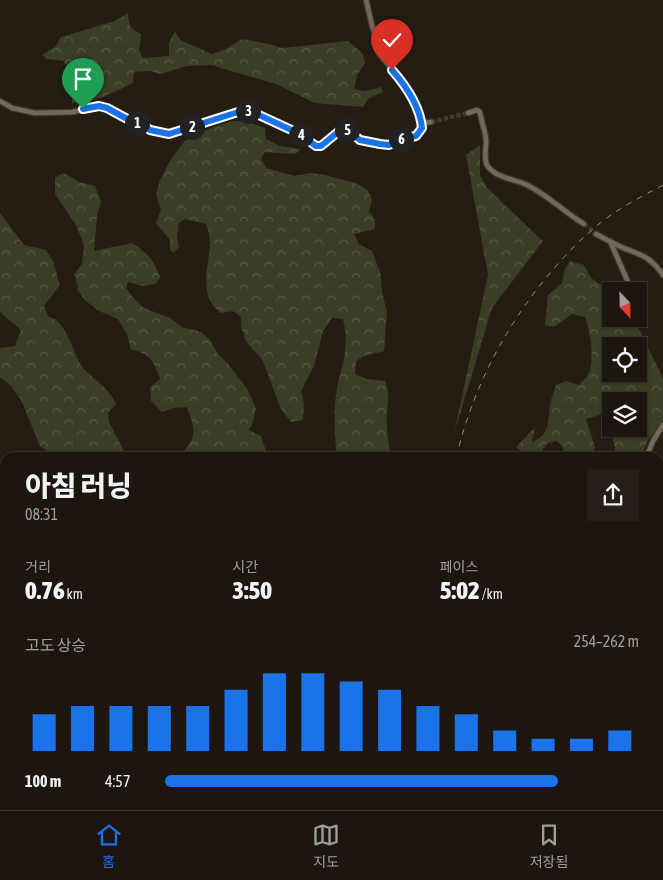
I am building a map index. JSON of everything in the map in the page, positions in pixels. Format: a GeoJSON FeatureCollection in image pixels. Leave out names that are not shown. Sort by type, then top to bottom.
{"type":"FeatureCollection","features":[{"type":"Feature","properties":{"kind":"street"},"geometry":{"type":"LineString","coordinates":[[0,101],[12,108],[35,112],[73,112],[99,106],[107,108],[150,130],[165,134],[178,132],[248,110],[298,133],[316,146],[321,146],[344,127],[360,140],[389,145],[405,138],[416,136],[422,128],[406,86],[379,54],[366,0]]}},
{"type":"Feature","properties":{"kind":"street"},"geometry":{"type":"LineString","coordinates":[[468,113],[477,110],[480,112],[486,136],[485,160],[491,170],[498,175],[514,180],[548,196],[572,217],[584,224]]}},
{"type":"Feature","properties":{"kind":"street"},"geometry":{"type":"LineString","coordinates":[[421,124],[430,122]]}},
{"type":"Feature","properties":{"kind":"street"},"geometry":{"type":"LineString","coordinates":[[596,234],[637,252],[654,262],[663,275]]}},
{"type":"Feature","properties":{"kind":"street"},"geometry":{"type":"LineString","coordinates":[[610,241],[628,282]]}},
{"type":"Feature","properties":{"kind":"street"},"geometry":{"type":"LineString","coordinates":[[648,452],[652,441],[663,425]]}},
{"type":"Feature","properties":{"kind":"green space"},"geometry":{"type":"Polygon","coordinates":[[[128,13],[130,26],[141,34],[139,50],[143,58],[169,56],[169,43],[175,31],[180,40],[212,54],[224,50],[242,39],[282,48],[348,41],[363,54],[365,63],[357,75],[354,89],[365,91],[381,87],[383,92],[369,98],[363,107],[315,103],[276,84],[211,65],[187,66],[160,74],[150,71],[134,72],[133,83],[96,99],[72,103],[72,79],[64,61],[47,59],[42,55],[55,47],[61,37],[115,21],[128,13]]]}},
{"type":"Feature","properties":{"kind":"green space"},"geometry":{"type":"Polygon","coordinates":[[[232,121],[249,122],[265,128],[266,139],[280,146],[301,149],[295,154],[265,152],[261,158],[266,168],[294,176],[311,173],[325,175],[355,183],[368,190],[372,200],[369,211],[375,220],[375,229],[354,234],[359,244],[372,251],[381,275],[382,292],[387,312],[384,351],[364,356],[356,361],[355,374],[367,379],[385,381],[388,394],[387,418],[390,452],[337,452],[336,395],[346,340],[343,319],[332,318],[323,331],[314,366],[301,391],[304,404],[303,420],[291,422],[281,409],[262,359],[246,342],[241,326],[241,317],[233,311],[220,313],[211,303],[207,292],[206,280],[210,246],[206,224],[185,219],[179,223],[177,235],[179,247],[173,253],[170,250],[170,240],[156,223],[161,210],[156,194],[160,180],[171,159],[184,142],[194,134],[232,121]]]}},
{"type":"Feature","properties":{"kind":"green space"},"geometry":{"type":"Polygon","coordinates":[[[480,145],[480,175],[487,188],[543,241],[492,308],[454,434],[488,275],[466,155],[480,145]]]}},
{"type":"Feature","properties":{"kind":"green space"},"geometry":{"type":"Polygon","coordinates":[[[64,173],[79,182],[95,186],[101,202],[97,216],[94,251],[132,243],[146,253],[160,277],[156,284],[142,286],[128,282],[126,288],[144,308],[170,318],[182,327],[201,332],[211,341],[217,353],[248,390],[256,409],[249,430],[261,436],[266,452],[184,452],[193,435],[192,423],[187,407],[173,408],[162,412],[151,401],[150,387],[160,379],[156,367],[143,353],[131,349],[127,334],[118,319],[99,311],[86,301],[77,290],[78,286],[74,274],[82,264],[84,245],[76,225],[55,194],[55,177],[64,173]]]}},
{"type":"Feature","properties":{"kind":"green space"},"geometry":{"type":"Polygon","coordinates":[[[0,213],[24,245],[46,250],[53,261],[60,285],[44,306],[48,316],[56,320],[63,327],[82,367],[113,398],[116,404],[108,413],[109,422],[124,452],[49,452],[40,446],[21,400],[11,386],[0,377],[0,348],[15,346],[21,330],[0,312],[0,213]]]}},
{"type":"Feature","properties":{"kind":"green space"},"geometry":{"type":"Polygon","coordinates":[[[570,261],[584,265],[591,278],[602,286],[602,328],[638,328],[643,337],[602,337],[602,382],[647,382],[647,345],[663,378],[663,420],[648,440],[643,452],[616,452],[612,437],[647,437],[647,392],[602,392],[602,414],[586,419],[595,447],[594,452],[564,452],[557,441],[548,443],[542,450],[544,452],[522,452],[516,447],[535,427],[532,442],[542,436],[547,427],[550,402],[556,385],[566,381],[579,385],[589,373],[591,367],[591,345],[585,317],[572,314],[554,327],[545,325],[548,295],[562,283],[565,269],[570,261]]]}},
{"type":"Feature","properties":{"kind":"tunnel"},"geometry":{"type":"LineString","coordinates":[[431,122],[468,113]]}},
{"type":"Feature","properties":{"kind":"tunnel"},"geometry":{"type":"LineString","coordinates":[[584,224],[596,234]]}},
{"type":"Feature","properties":{"kind":"railway"},"geometry":{"type":"LineString","coordinates":[[458,452],[471,407],[481,383],[505,337],[533,294],[564,257],[594,228],[623,207],[663,185]]}},
{"type":"Feature","properties":{"kind":"route"},"geometry":{"type":"LineString","coordinates":[[83,109],[99,106],[107,108],[150,130],[165,134],[178,132],[248,110],[298,133],[316,146],[321,146],[344,127],[360,140],[389,145],[398,140],[416,136],[422,128],[410,93],[392,70]]}}]}
